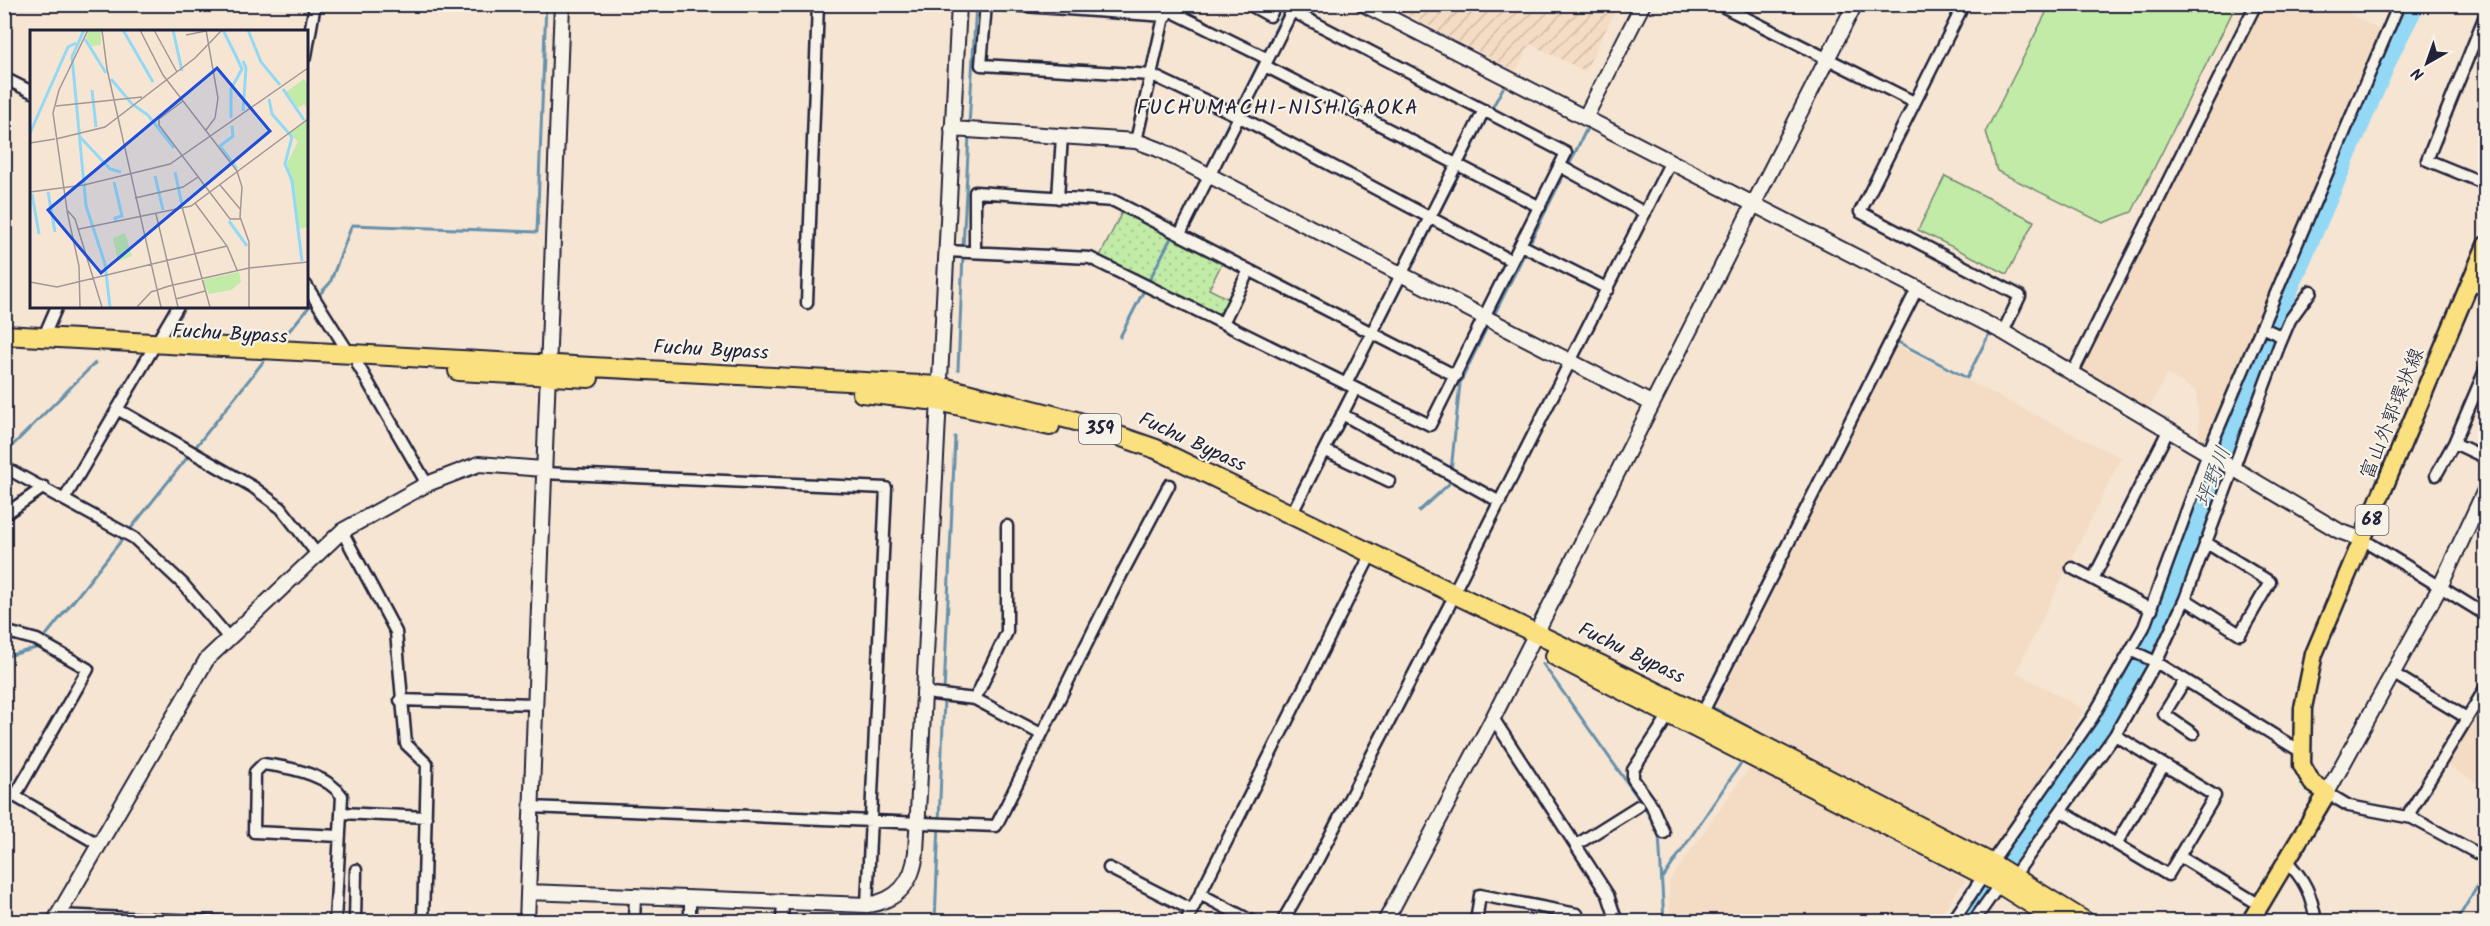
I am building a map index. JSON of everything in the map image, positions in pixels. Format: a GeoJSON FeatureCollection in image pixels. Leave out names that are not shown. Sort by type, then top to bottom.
{"type":"FeatureCollection","features":[{"type":"Feature","properties":{"kind":"highway","name":"Fuchu Bypass"},"geometry":{"type":"LineString","coordinates":[[4,335],[44,336],[152,348]]}},
{"type":"Feature","properties":{"kind":"highway","name":"Fuchu Bypass"},"geometry":{"type":"LineString","coordinates":[[4,346],[152,348],[939,393],[1076,421],[1134,439],[1291,515],[1532,638],[1702,714],[2086,921]]}},
{"type":"Feature","properties":{"kind":"highway","name":"Fuchu Bypass"},"geometry":{"type":"LineString","coordinates":[[939,393],[1102,438],[1154,457],[1367,562],[1452,599]]}},
{"type":"Feature","properties":{"kind":"highway","name":"Fuchu Bypass"},"geometry":{"type":"LineString","coordinates":[[1532,638],[1669,715],[1987,869]]}},
{"type":"Feature","properties":{"kind":"highway","name":"Fuchu Bypass"},"geometry":{"type":"LineString","coordinates":[[2007,880],[2050,919]]}},
{"type":"Feature","properties":{"kind":"main road","name":"富山外郭環状線"},"geometry":{"type":"LineString","coordinates":[[2327,794],[2312,783],[2302,765],[2303,708],[2314,654],[2364,540],[2486,245]]}},
{"type":"Feature","properties":{"kind":"main road"},"geometry":{"type":"LineString","coordinates":[[2250,921],[2327,794]]}},
{"type":"Feature","properties":{"kind":"street"},"geometry":{"type":"LineString","coordinates":[[308,44],[315,4]]}},
{"type":"Feature","properties":{"kind":"street"},"geometry":{"type":"LineString","coordinates":[[527,921],[562,4]]}},
{"type":"Feature","properties":{"kind":"street"},"geometry":{"type":"LineString","coordinates":[[807,303],[818,4]]}},
{"type":"Feature","properties":{"kind":"street"},"geometry":{"type":"LineString","coordinates":[[528,892],[867,905],[883,903],[895,896],[911,877],[915,865],[959,4]]}},
{"type":"Feature","properties":{"kind":"street"},"geometry":{"type":"LineString","coordinates":[[986,4],[981,65],[1152,75],[1238,116],[1512,261]]}},
{"type":"Feature","properties":{"kind":"street"},"geometry":{"type":"LineString","coordinates":[[994,4],[1171,9],[1540,207]]}},
{"type":"Feature","properties":{"kind":"street"},"geometry":{"type":"LineString","coordinates":[[1248,4],[1270,16],[1276,4]]}},
{"type":"Feature","properties":{"kind":"street"},"geometry":{"type":"LineString","coordinates":[[1363,4],[1670,164],[2003,332],[2338,531],[2364,540],[2486,615]]}},
{"type":"Feature","properties":{"kind":"street"},"geometry":{"type":"LineString","coordinates":[[1585,118],[1643,4]]}},
{"type":"Feature","properties":{"kind":"street"},"geometry":{"type":"LineString","coordinates":[[1718,4],[1914,102]]}},
{"type":"Feature","properties":{"kind":"street"},"geometry":{"type":"LineString","coordinates":[[1384,921],[1493,718],[1855,4]]}},
{"type":"Feature","properties":{"kind":"street"},"geometry":{"type":"LineString","coordinates":[[1964,4],[1860,212],[2020,296],[2003,332]]}},
{"type":"Feature","properties":{"kind":"street"},"geometry":{"type":"LineString","coordinates":[[2073,372],[2256,4]]}},
{"type":"Feature","properties":{"kind":"street"},"geometry":{"type":"LineString","coordinates":[[1952,921],[2092,718],[2132,651],[2152,610],[2208,453],[2399,4]]}},
{"type":"Feature","properties":{"kind":"street"},"geometry":{"type":"LineString","coordinates":[[1136,141],[1171,9]]}},
{"type":"Feature","properties":{"kind":"street"},"geometry":{"type":"LineString","coordinates":[[948,251],[1090,258],[1430,425],[1566,153],[1292,11],[1180,234]]}},
{"type":"Feature","properties":{"kind":"street"},"geometry":{"type":"LineString","coordinates":[[2486,13],[2427,160],[2486,184]]}},
{"type":"Feature","properties":{"kind":"street"},"geometry":{"type":"LineString","coordinates":[[4,78],[30,91]]}},
{"type":"Feature","properties":{"kind":"street"},"geometry":{"type":"LineString","coordinates":[[1346,384],[1484,110]]}},
{"type":"Feature","properties":{"kind":"street"},"geometry":{"type":"LineString","coordinates":[[952,129],[1136,141],[1210,174],[1652,403]]}},
{"type":"Feature","properties":{"kind":"street"},"geometry":{"type":"LineString","coordinates":[[1058,198],[1062,136]]}},
{"type":"Feature","properties":{"kind":"street"},"geometry":{"type":"LineString","coordinates":[[1282,921],[1317,861],[1452,599],[1670,164]]}},
{"type":"Feature","properties":{"kind":"street"},"geometry":{"type":"LineString","coordinates":[[1560,166],[1646,213]]}},
{"type":"Feature","properties":{"kind":"street"},"geometry":{"type":"LineString","coordinates":[[975,252],[975,192],[1114,201],[1456,376]]}},
{"type":"Feature","properties":{"kind":"street"},"geometry":{"type":"LineString","coordinates":[[1521,245],[1608,289]]}},
{"type":"Feature","properties":{"kind":"street"},"geometry":{"type":"LineString","coordinates":[[1223,323],[1249,270]]}},
{"type":"Feature","properties":{"kind":"street"},"geometry":{"type":"LineString","coordinates":[[2469,284],[2486,290]]}},
{"type":"Feature","properties":{"kind":"street"},"geometry":{"type":"LineString","coordinates":[[308,288],[427,484]]}},
{"type":"Feature","properties":{"kind":"street"},"geometry":{"type":"LineString","coordinates":[[1702,714],[1917,289]]}},
{"type":"Feature","properties":{"kind":"street"},"geometry":{"type":"LineString","coordinates":[[1973,921],[2061,811],[2115,735],[2156,662],[2185,599],[2232,467],[2290,320],[2311,291]]}},
{"type":"Feature","properties":{"kind":"street"},"geometry":{"type":"LineString","coordinates":[[44,336],[56,308]]}},
{"type":"Feature","properties":{"kind":"street"},"geometry":{"type":"LineString","coordinates":[[65,498],[177,308]]}},
{"type":"Feature","properties":{"kind":"street"},"geometry":{"type":"LineString","coordinates":[[2261,327],[2283,337]]}},
{"type":"Feature","properties":{"kind":"street"},"geometry":{"type":"LineString","coordinates":[[2436,475],[2454,443],[2486,368]]}},
{"type":"Feature","properties":{"kind":"street"},"geometry":{"type":"LineString","coordinates":[[1291,515],[1352,395]]}},
{"type":"Feature","properties":{"kind":"street"},"geometry":{"type":"LineString","coordinates":[[117,409],[253,487],[281,508],[317,554]]}},
{"type":"Feature","properties":{"kind":"street"},"geometry":{"type":"LineString","coordinates":[[1342,414],[1500,502]]}},
{"type":"Feature","properties":{"kind":"street"},"geometry":{"type":"LineString","coordinates":[[2093,579],[2169,429]]}},
{"type":"Feature","properties":{"kind":"street"},"geometry":{"type":"LineString","coordinates":[[2454,443],[2486,458]]}},
{"type":"Feature","properties":{"kind":"street"},"geometry":{"type":"LineString","coordinates":[[1324,450],[1389,481]]}},
{"type":"Feature","properties":{"kind":"street"},"geometry":{"type":"LineString","coordinates":[[220,921],[56,918],[207,659],[342,531],[427,484],[479,464],[543,471],[886,488],[867,905]]}},
{"type":"Feature","properties":{"kind":"street"},"geometry":{"type":"LineString","coordinates":[[4,467],[65,498],[134,538],[183,584],[228,637]]}},
{"type":"Feature","properties":{"kind":"street"},"geometry":{"type":"LineString","coordinates":[[530,807],[872,823],[996,826],[1169,485]]}},
{"type":"Feature","properties":{"kind":"street"},"geometry":{"type":"LineString","coordinates":[[4,515],[44,488]]}},
{"type":"Feature","properties":{"kind":"street"},"geometry":{"type":"LineString","coordinates":[[2486,489],[2480,516],[2327,794],[2349,806],[2407,817],[2445,834],[2486,858]]}},
{"type":"Feature","properties":{"kind":"street"},"geometry":{"type":"LineString","coordinates":[[975,699],[1007,632],[1007,526]]}},
{"type":"Feature","properties":{"kind":"street"},"geometry":{"type":"LineString","coordinates":[[342,531],[396,632],[400,700],[406,744],[427,764],[423,921]]}},
{"type":"Feature","properties":{"kind":"street"},"geometry":{"type":"LineString","coordinates":[[2185,599],[2240,634],[2270,582],[2205,542]]}},
{"type":"Feature","properties":{"kind":"street"},"geometry":{"type":"LineString","coordinates":[[1186,921],[1367,562]]}},
{"type":"Feature","properties":{"kind":"street"},"geometry":{"type":"LineString","coordinates":[[2072,568],[2152,610]]}},
{"type":"Feature","properties":{"kind":"street"},"geometry":{"type":"LineString","coordinates":[[4,631],[37,640],[88,669],[10,793],[98,844]]}},
{"type":"Feature","properties":{"kind":"street"},"geometry":{"type":"LineString","coordinates":[[2132,651],[2156,662],[2303,753]]}},
{"type":"Feature","properties":{"kind":"street"},"geometry":{"type":"LineString","coordinates":[[2394,674],[2467,718]]}},
{"type":"Feature","properties":{"kind":"street"},"geometry":{"type":"LineString","coordinates":[[2185,680],[2164,714],[2193,734]]}},
{"type":"Feature","properties":{"kind":"street"},"geometry":{"type":"LineString","coordinates":[[2407,817],[2486,687]]}},
{"type":"Feature","properties":{"kind":"street"},"geometry":{"type":"LineString","coordinates":[[923,689],[933,694],[975,699],[1041,734]]}},
{"type":"Feature","properties":{"kind":"street"},"geometry":{"type":"LineString","coordinates":[[400,700],[534,704]]}},
{"type":"Feature","properties":{"kind":"street"},"geometry":{"type":"LineString","coordinates":[[1664,833],[1651,804],[1633,779],[1633,770],[1669,715]]}},
{"type":"Feature","properties":{"kind":"street"},"geometry":{"type":"LineString","coordinates":[[1493,718],[1608,895],[1617,921]]}},
{"type":"Feature","properties":{"kind":"street"},"geometry":{"type":"LineString","coordinates":[[2061,811],[2168,875],[2215,796],[2115,735]]}},
{"type":"Feature","properties":{"kind":"street"},"geometry":{"type":"LineString","coordinates":[[335,921],[342,796],[335,787],[288,766],[263,764],[255,772],[254,832],[339,836]]}},
{"type":"Feature","properties":{"kind":"street"},"geometry":{"type":"LineString","coordinates":[[2116,844],[2164,765]]}},
{"type":"Feature","properties":{"kind":"street"},"geometry":{"type":"LineString","coordinates":[[1576,844],[1638,806]]}},
{"type":"Feature","properties":{"kind":"street"},"geometry":{"type":"LineString","coordinates":[[341,813],[426,817]]}},
{"type":"Feature","properties":{"kind":"street"},"geometry":{"type":"LineString","coordinates":[[2179,856],[2260,905]]}},
{"type":"Feature","properties":{"kind":"street"},"geometry":{"type":"LineString","coordinates":[[2286,861],[2300,875],[2308,890],[2316,921]]}},
{"type":"Feature","properties":{"kind":"street"},"geometry":{"type":"LineString","coordinates":[[1109,868],[1192,910]]}},
{"type":"Feature","properties":{"kind":"street"},"geometry":{"type":"LineString","coordinates":[[355,921],[356,870]]}},
{"type":"Feature","properties":{"kind":"street"},"geometry":{"type":"LineString","coordinates":[[1200,894],[1253,921]]}},
{"type":"Feature","properties":{"kind":"street"},"geometry":{"type":"LineString","coordinates":[[1476,921],[1480,895],[1577,914],[1576,921]]}},
{"type":"Feature","properties":{"kind":"street"},"geometry":{"type":"LineString","coordinates":[[634,921],[635,897]]}},
{"type":"Feature","properties":{"kind":"street"},"geometry":{"type":"LineString","coordinates":[[690,897],[690,921]]}},
{"type":"Feature","properties":{"kind":"street"},"geometry":{"type":"LineString","coordinates":[[782,921],[783,900]]}},
{"type":"Feature","properties":{"kind":"shaded area"},"geometry":{"type":"Polygon","coordinates":[[[1389,5],[1618,5],[1585,71],[1530,44],[1516,71],[1389,5]]]}},
{"type":"Feature","properties":{"kind":"shaded area"},"geometry":{"type":"Polygon","coordinates":[[[2262,5],[2333,5],[2382,31],[2209,444],[2200,439],[2196,391],[2167,374],[2148,410],[2077,369],[2262,5]]]}},
{"type":"Feature","properties":{"kind":"shaded area"},"geometry":{"type":"Polygon","coordinates":[[[1896,345],[2121,458],[2016,672],[2084,710],[1993,852],[1715,708],[1896,345]]]}},
{"type":"Feature","properties":{"kind":"shaded area"},"geometry":{"type":"Polygon","coordinates":[[[2485,697],[2485,788],[2446,764],[2485,697]]]}},
{"type":"Feature","properties":{"kind":"shaded area"},"geometry":{"type":"Polygon","coordinates":[[[1750,767],[1965,880],[1936,921],[1670,921],[1669,882],[1750,767]]]}},
{"type":"Feature","properties":{"kind":"green space"},"geometry":{"type":"Polygon","coordinates":[[[2050,5],[2236,5],[2132,212],[2103,223],[1997,171],[1986,131],[2050,5]]]}},
{"type":"Feature","properties":{"kind":"green space"},"geometry":{"type":"Polygon","coordinates":[[[1945,176],[2034,221],[2007,274],[1918,230],[1945,176]]]}},
{"type":"Feature","properties":{"kind":"green space"},"geometry":{"type":"Polygon","coordinates":[[[1123,210],[1223,261],[1209,289],[1229,299],[1224,311],[1215,314],[1100,256],[1123,210]]]}},
{"type":"Feature","properties":{"kind":"waterway"},"geometry":{"type":"LineString","coordinates":[[317,297],[330,283],[352,225],[537,232],[546,4]]}},
{"type":"Feature","properties":{"kind":"waterway"},"geometry":{"type":"LineString","coordinates":[[969,126],[976,4]]}},
{"type":"Feature","properties":{"kind":"waterway"},"geometry":{"type":"LineString","coordinates":[[1235,111],[1288,4]]}},
{"type":"Feature","properties":{"kind":"waterway","name":"坪野川"},"geometry":{"type":"LineString","coordinates":[[1964,922],[2109,714],[2154,632],[2268,337],[2392,49],[2415,4]]}},
{"type":"Feature","properties":{"kind":"waterway"},"geometry":{"type":"LineString","coordinates":[[1491,110],[1503,88]]}},
{"type":"Feature","properties":{"kind":"waterway"},"geometry":{"type":"LineString","coordinates":[[1206,170],[1232,116]]}},
{"type":"Feature","properties":{"kind":"waterway"},"geometry":{"type":"LineString","coordinates":[[1437,217],[1488,116]]}},
{"type":"Feature","properties":{"kind":"waterway"},"geometry":{"type":"LineString","coordinates":[[1568,167],[1589,124]]}},
{"type":"Feature","properties":{"kind":"waterway"},"geometry":{"type":"LineString","coordinates":[[963,248],[969,135]]}},
{"type":"Feature","properties":{"kind":"waterway"},"geometry":{"type":"LineString","coordinates":[[1493,317],[1565,172]]}},
{"type":"Feature","properties":{"kind":"waterway"},"geometry":{"type":"LineString","coordinates":[[1194,194],[1203,176]]}},
{"type":"Feature","properties":{"kind":"waterway"},"geometry":{"type":"LineString","coordinates":[[1409,273],[1434,223]]}},
{"type":"Feature","properties":{"kind":"waterway"},"geometry":{"type":"LineString","coordinates":[[1120,337],[1173,234]]}},
{"type":"Feature","properties":{"kind":"waterway"},"geometry":{"type":"LineString","coordinates":[[958,370],[963,255]]}},
{"type":"Feature","properties":{"kind":"waterway"},"geometry":{"type":"LineString","coordinates":[[1379,332],[1404,282]]}},
{"type":"Feature","properties":{"kind":"waterway"},"geometry":{"type":"LineString","coordinates":[[279,343],[313,302]]}},
{"type":"Feature","properties":{"kind":"waterway"},"geometry":{"type":"LineString","coordinates":[[1451,471],[1460,383],[1488,325]]}},
{"type":"Feature","properties":{"kind":"waterway"},"geometry":{"type":"LineString","coordinates":[[1893,346],[1898,342],[1967,378],[1990,332]]}},
{"type":"Feature","properties":{"kind":"waterway"},"geometry":{"type":"LineString","coordinates":[[1353,383],[1376,338]]}},
{"type":"Feature","properties":{"kind":"waterway"},"geometry":{"type":"LineString","coordinates":[[4,657],[36,648],[267,357]]}},
{"type":"Feature","properties":{"kind":"waterway"},"geometry":{"type":"LineString","coordinates":[[4,454],[95,363]]}},
{"type":"Feature","properties":{"kind":"waterway"},"geometry":{"type":"LineString","coordinates":[[944,693],[955,437]]}},
{"type":"Feature","properties":{"kind":"waterway"},"geometry":{"type":"LineString","coordinates":[[1419,511],[1449,484],[1450,477]]}},
{"type":"Feature","properties":{"kind":"waterway"},"geometry":{"type":"LineString","coordinates":[[1758,615],[1712,707],[1760,733]]}},
{"type":"Feature","properties":{"kind":"waterway"},"geometry":{"type":"LineString","coordinates":[[1543,664],[1643,805],[1659,833],[1664,922]]}},
{"type":"Feature","properties":{"kind":"waterway"},"geometry":{"type":"LineString","coordinates":[[935,922],[944,699]]}},
{"type":"Feature","properties":{"kind":"waterway"},"geometry":{"type":"LineString","coordinates":[[1663,878],[1741,763]]}},
{"type":"Feature","properties":{"kind":"waterway"},"geometry":{"type":"LineString","coordinates":[[2456,922],[2486,872]]}},
{"type":"Feature","properties":{"kind":"district","name":"FUCHUMACHI-NISHIGAOKA"},"geometry":{"type":"Point","coordinates":[1278,108]}}]}
